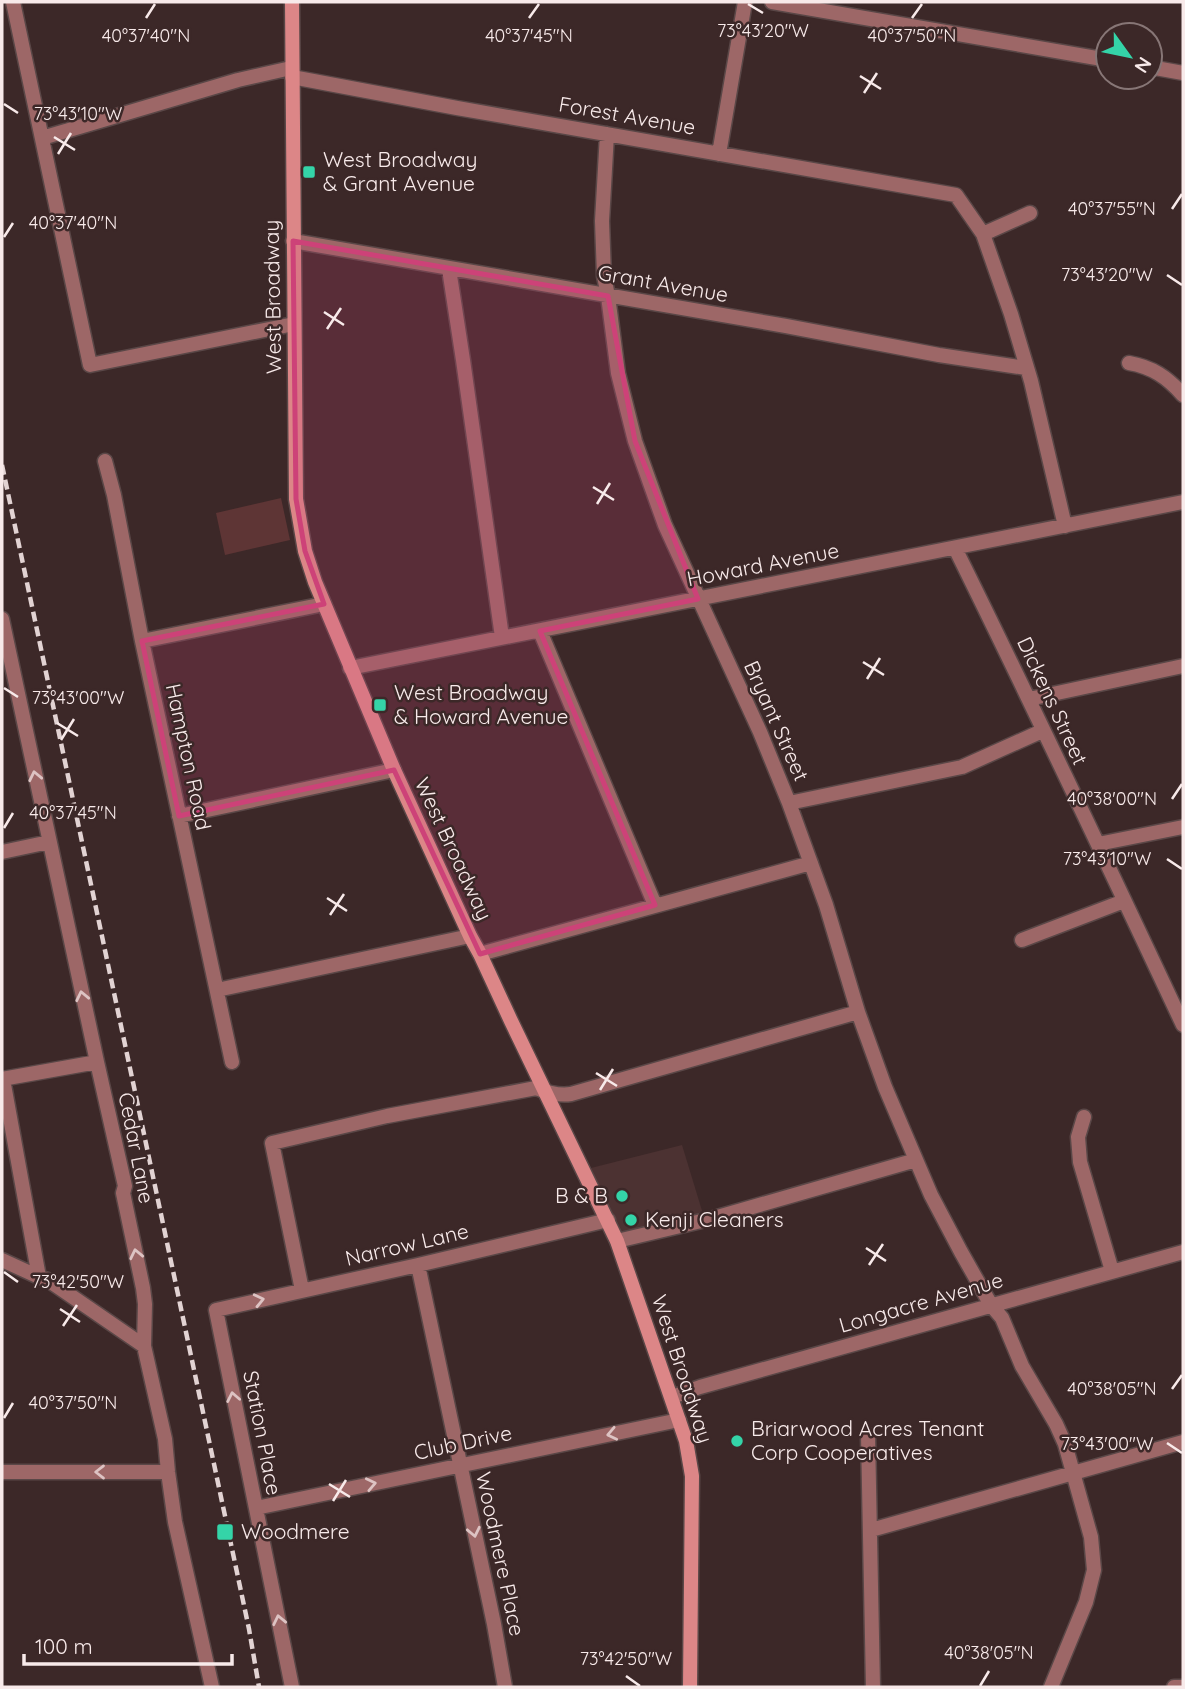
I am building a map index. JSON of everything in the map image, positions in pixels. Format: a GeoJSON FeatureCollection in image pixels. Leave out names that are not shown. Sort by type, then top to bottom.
{"type":"FeatureCollection","features":[{"type":"Feature","properties":{"kind":"main road","name":"West Broadway"},"geometry":{"type":"LineString","coordinates":[[292,2],[296,499],[305,551],[315,582],[394,770],[470,936],[608,1220],[672,1397],[686,1441],[692,1476],[691,1687]]}},
{"type":"Feature","properties":{"kind":"street"},"geometry":{"type":"LineString","coordinates":[[13,2],[90,365],[294,324]]}},
{"type":"Feature","properties":{"kind":"street"},"geometry":{"type":"LineString","coordinates":[[719,154],[745,2]]}},
{"type":"Feature","properties":{"kind":"street"},"geometry":{"type":"LineString","coordinates":[[772,2],[1094,58]]}},
{"type":"Feature","properties":{"kind":"street"},"geometry":{"type":"LineString","coordinates":[[1164,70],[1183,73]]}},
{"type":"Feature","properties":{"kind":"street"},"geometry":{"type":"LineString","coordinates":[[42,138],[238,80],[291,72]]}},
{"type":"Feature","properties":{"kind":"street","name":"Forest Avenue"},"geometry":{"type":"LineString","coordinates":[[291,72],[471,111],[956,195],[983,234]]}},
{"type":"Feature","properties":{"kind":"street","name":"Bryant Street"},"geometry":{"type":"LineString","coordinates":[[607,134],[602,221],[604,276],[618,373],[635,441],[665,525],[760,732],[789,803],[826,905],[858,1012],[885,1087],[931,1195],[991,1305],[1002,1318],[1022,1366],[1065,1444],[1091,1537],[1094,1570],[1086,1602],[1051,1687]]}},
{"type":"Feature","properties":{"kind":"street"},"geometry":{"type":"LineString","coordinates":[[1030,213],[983,234],[1031,381],[1065,526]]}},
{"type":"Feature","properties":{"kind":"street","name":"Grant Avenue"},"geometry":{"type":"LineString","coordinates":[[293,241],[1026,368]]}},
{"type":"Feature","properties":{"kind":"street"},"geometry":{"type":"LineString","coordinates":[[449,269],[502,637]]}},
{"type":"Feature","properties":{"kind":"street"},"geometry":{"type":"LineString","coordinates":[[1129,363],[1151,369],[1170,380],[1183,395]]}},
{"type":"Feature","properties":{"kind":"street","name":"Hampton Road"},"geometry":{"type":"LineString","coordinates":[[105,461],[232,1062]]}},
{"type":"Feature","properties":{"kind":"street","name":"Howard Avenue"},"geometry":{"type":"LineString","coordinates":[[350,668],[1183,502]]}},
{"type":"Feature","properties":{"kind":"street","name":"Dickens Street"},"geometry":{"type":"LineString","coordinates":[[955,548],[1183,1025]]}},
{"type":"Feature","properties":{"kind":"street"},"geometry":{"type":"LineString","coordinates":[[142,641],[324,604]]}},
{"type":"Feature","properties":{"kind":"street","name":"Cedar Lane"},"geometry":{"type":"LineString","coordinates":[[2,623],[125,1186],[123,1193],[145,1304],[144,1346],[165,1439],[175,1522],[212,1687]]}},
{"type":"Feature","properties":{"kind":"street"},"geometry":{"type":"LineString","coordinates":[[540,631],[655,905]]}},
{"type":"Feature","properties":{"kind":"street"},"geometry":{"type":"LineString","coordinates":[[1029,699],[1183,666]]}},
{"type":"Feature","properties":{"kind":"street"},"geometry":{"type":"LineString","coordinates":[[789,803],[962,767],[1042,731]]}},
{"type":"Feature","properties":{"kind":"street"},"geometry":{"type":"LineString","coordinates":[[180,816],[394,770]]}},
{"type":"Feature","properties":{"kind":"street"},"geometry":{"type":"LineString","coordinates":[[1098,844],[1183,827]]}},
{"type":"Feature","properties":{"kind":"street"},"geometry":{"type":"LineString","coordinates":[[2,852],[49,842]]}},
{"type":"Feature","properties":{"kind":"street"},"geometry":{"type":"LineString","coordinates":[[480,954],[811,863]]}},
{"type":"Feature","properties":{"kind":"street"},"geometry":{"type":"LineString","coordinates":[[1022,940],[1124,901]]}},
{"type":"Feature","properties":{"kind":"street"},"geometry":{"type":"LineString","coordinates":[[217,990],[470,936]]}},
{"type":"Feature","properties":{"kind":"street"},"geometry":{"type":"LineString","coordinates":[[302,1290],[272,1143],[387,1116],[537,1088],[547,1093],[571,1094],[858,1012]]}},
{"type":"Feature","properties":{"kind":"street"},"geometry":{"type":"LineString","coordinates":[[39,1278],[2,1079],[97,1062]]}},
{"type":"Feature","properties":{"kind":"street"},"geometry":{"type":"LineString","coordinates":[[1084,1117],[1078,1137],[1080,1162],[1112,1271]]}},
{"type":"Feature","properties":{"kind":"street"},"geometry":{"type":"LineString","coordinates":[[617,1241],[714,1218],[916,1160]]}},
{"type":"Feature","properties":{"kind":"street","name":"Narrow Lane"},"geometry":{"type":"LineString","coordinates":[[216,1310],[608,1220]]}},
{"type":"Feature","properties":{"kind":"street","name":"Longacre Avenue"},"geometry":{"type":"LineString","coordinates":[[672,1397],[1183,1252]]}},
{"type":"Feature","properties":{"kind":"street"},"geometry":{"type":"LineString","coordinates":[[2,1260],[48,1280],[144,1346]]}},
{"type":"Feature","properties":{"kind":"street","name":"Woodmere Place"},"geometry":{"type":"LineString","coordinates":[[418,1265],[505,1687]]}},
{"type":"Feature","properties":{"kind":"street","name":"Station Place"},"geometry":{"type":"LineString","coordinates":[[216,1310],[292,1687]]}},
{"type":"Feature","properties":{"kind":"street","name":"Club Drive"},"geometry":{"type":"LineString","coordinates":[[256,1508],[679,1420]]}},
{"type":"Feature","properties":{"kind":"street"},"geometry":{"type":"LineString","coordinates":[[868,1435],[873,1687]]}},
{"type":"Feature","properties":{"kind":"street"},"geometry":{"type":"LineString","coordinates":[[871,1531],[1183,1442]]}},
{"type":"Feature","properties":{"kind":"street"},"geometry":{"type":"LineString","coordinates":[[2,1472],[168,1472]]}},
{"type":"Feature","properties":{"kind":"street"},"geometry":{"type":"LineString","coordinates":[[1174,1687],[1183,1687]]}},
{"type":"Feature","properties":{"kind":"highlighted area"},"geometry":{"type":"Polygon","coordinates":[[[293,241],[608,296],[635,441],[698,599],[540,631],[655,905],[480,954],[394,770],[179,816],[142,641],[324,604],[305,551],[296,499],[293,241]]]}},
{"type":"Feature","properties":{"kind":"shaded area"},"geometry":{"type":"Polygon","coordinates":[[[281,498],[290,540],[225,555],[216,513],[281,498]]]}},
{"type":"Feature","properties":{"kind":"shaded area"},"geometry":{"type":"Polygon","coordinates":[[[682,1145],[703,1214],[621,1240],[591,1168],[682,1145]]]}},
{"type":"Feature","properties":{"kind":"railway"},"geometry":{"type":"LineString","coordinates":[[2,465],[249,1629],[259,1687]]}},
{"type":"Feature","properties":{"kind":"place","name":"West Broadway & Grant Avenue"},"geometry":{"type":"Point","coordinates":[309,172]}},
{"type":"Feature","properties":{"kind":"place","name":"West Broadway & Howard Avenue"},"geometry":{"type":"Point","coordinates":[380,705]}},
{"type":"Feature","properties":{"kind":"place","name":"B & B"},"geometry":{"type":"Point","coordinates":[622,1196]}},
{"type":"Feature","properties":{"kind":"place","name":"Kenji Cleaners"},"geometry":{"type":"Point","coordinates":[631,1220]}},
{"type":"Feature","properties":{"kind":"place","name":"Briarwood Acres Tenant Corp Cooperatives"},"geometry":{"type":"Point","coordinates":[737,1441]}},
{"type":"Feature","properties":{"kind":"place","name":"Woodmere"},"geometry":{"type":"Point","coordinates":[225,1532]}}]}
